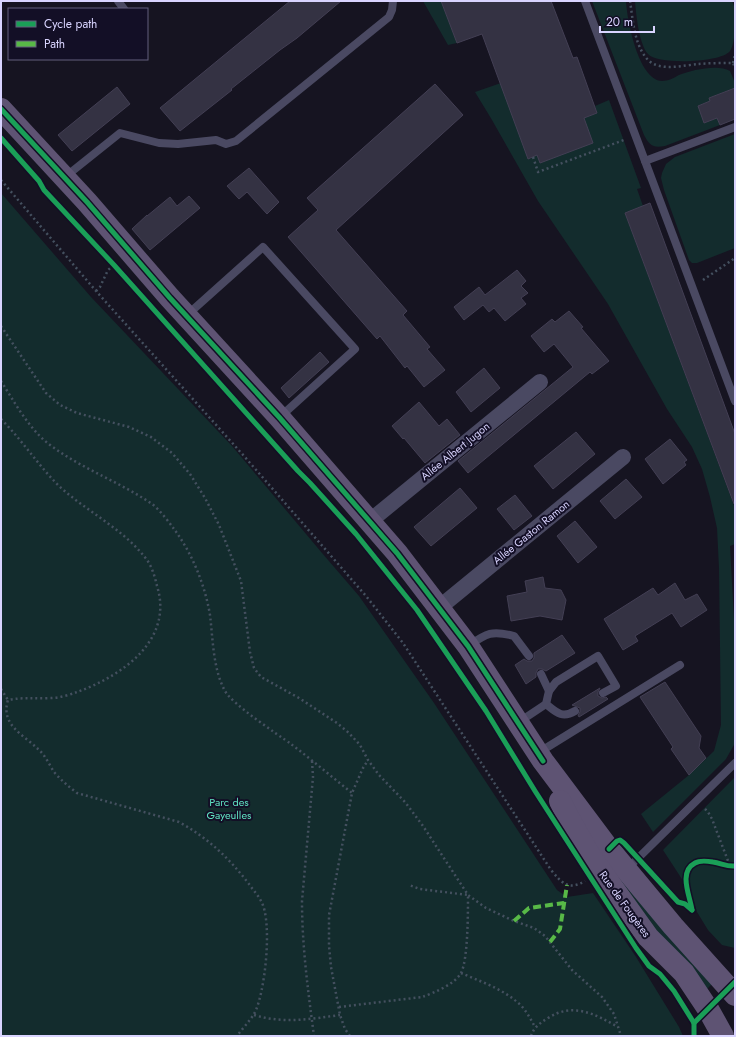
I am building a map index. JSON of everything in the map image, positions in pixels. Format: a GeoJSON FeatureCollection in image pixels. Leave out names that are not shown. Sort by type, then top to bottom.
{"type":"FeatureCollection","features":[{"type":"Feature","properties":{"kind":"main road"},"geometry":{"type":"LineString","coordinates":[[1,109],[64,177],[186,316],[279,417],[397,553],[440,607],[468,646],[540,757],[609,849],[673,926],[735,994]]}},
{"type":"Feature","properties":{"kind":"main road","name":"Rue de Fougères"},"geometry":{"type":"LineString","coordinates":[[540,757],[568,817],[590,856],[648,937],[684,973],[708,1009],[723,1036]]}},
{"type":"Feature","properties":{"kind":"street","name":"Allée Albert Jugon"},"geometry":{"type":"LineString","coordinates":[[370,521],[540,382]]}},
{"type":"Feature","properties":{"kind":"street","name":"Allée Gaston Ramon"},"geometry":{"type":"LineString","coordinates":[[440,607],[623,457]]}},
{"type":"Feature","properties":{"kind":"lane"},"geometry":{"type":"LineString","coordinates":[[64,177],[120,133],[159,143],[178,144],[216,140],[226,144],[236,141],[389,17],[392,10],[393,1]]}},
{"type":"Feature","properties":{"kind":"lane"},"geometry":{"type":"LineString","coordinates":[[586,1],[735,401]]}},
{"type":"Feature","properties":{"kind":"lane"},"geometry":{"type":"LineString","coordinates":[[645,161],[735,127]]}},
{"type":"Feature","properties":{"kind":"lane"},"geometry":{"type":"LineString","coordinates":[[186,316],[263,248],[355,349],[279,417]]}},
{"type":"Feature","properties":{"kind":"lane"},"geometry":{"type":"LineString","coordinates":[[468,646],[483,636],[499,632],[514,636],[528,656]]}},
{"type":"Feature","properties":{"kind":"lane"},"geometry":{"type":"LineString","coordinates":[[518,722],[546,704],[549,691],[556,682],[598,656],[616,686],[603,693]]}},
{"type":"Feature","properties":{"kind":"lane"},"geometry":{"type":"LineString","coordinates":[[540,757],[680,665]]}},
{"type":"Feature","properties":{"kind":"lane"},"geometry":{"type":"LineString","coordinates":[[541,674],[549,691]]}},
{"type":"Feature","properties":{"kind":"lane"},"geometry":{"type":"LineString","coordinates":[[546,704],[558,714],[569,714],[575,711]]}},
{"type":"Feature","properties":{"kind":"lane"},"geometry":{"type":"LineString","coordinates":[[626,870],[735,763]]}},
{"type":"Feature","properties":{"kind":"path"},"geometry":{"type":"LineString","coordinates":[[630,1],[635,33],[640,48],[649,61],[660,66],[670,67],[733,63]]}},
{"type":"Feature","properties":{"kind":"path"},"geometry":{"type":"LineString","coordinates":[[735,54],[733,63],[735,68]]}},
{"type":"Feature","properties":{"kind":"path"},"geometry":{"type":"LineString","coordinates":[[533,157],[538,172],[636,136]]}},
{"type":"Feature","properties":{"kind":"path"},"geometry":{"type":"LineString","coordinates":[[1,180],[96,291],[244,456],[366,596],[403,643],[551,870],[560,881],[567,885],[573,886],[590,878]]}},
{"type":"Feature","properties":{"kind":"path"},"geometry":{"type":"LineString","coordinates":[[692,287],[735,258]]}},
{"type":"Feature","properties":{"kind":"path"},"geometry":{"type":"LineString","coordinates":[[108,259],[115,263],[119,271]]}},
{"type":"Feature","properties":{"kind":"path"},"geometry":{"type":"LineString","coordinates":[[96,291],[100,287],[108,270],[115,263]]}},
{"type":"Feature","properties":{"kind":"path"},"geometry":{"type":"LineString","coordinates":[[1,326],[46,393],[60,406],[77,413],[129,427],[151,437],[172,453],[190,474],[205,498],[219,526],[241,581],[250,652],[254,668],[261,677],[299,698],[337,723],[360,745],[368,760],[379,775],[410,808],[468,895],[486,908],[534,928],[546,936],[572,970],[602,997],[614,1014],[622,1036]]}},
{"type":"Feature","properties":{"kind":"path"},"geometry":{"type":"LineString","coordinates":[[1,381],[27,420],[49,445],[76,463],[153,505],[174,529],[190,555],[204,590],[209,613],[216,664],[221,683],[226,694],[312,760],[352,793]]}},
{"type":"Feature","properties":{"kind":"path"},"geometry":{"type":"LineString","coordinates":[[1,419],[60,487],[125,538],[147,561],[155,578],[161,598],[160,617],[157,629],[147,645],[128,665],[116,674],[76,692],[51,698],[20,697],[8,700],[4,707],[4,715],[10,728],[39,749],[65,784],[77,793],[180,822],[195,830],[234,865],[262,902],[265,914],[267,948],[260,999],[254,1014],[237,1036]]}},
{"type":"Feature","properties":{"kind":"path"},"geometry":{"type":"LineString","coordinates":[[1,689],[8,700]]}},
{"type":"Feature","properties":{"kind":"path"},"geometry":{"type":"LineString","coordinates":[[312,760],[313,777],[302,916],[308,993],[314,1036]]}},
{"type":"Feature","properties":{"kind":"path"},"geometry":{"type":"LineString","coordinates":[[350,1036],[345,1029],[340,1015],[329,946],[329,915],[352,793],[368,760]]}},
{"type":"Feature","properties":{"kind":"path"},"geometry":{"type":"LineString","coordinates":[[704,809],[708,812],[712,819],[732,866]]}},
{"type":"Feature","properties":{"kind":"path"},"geometry":{"type":"LineString","coordinates":[[720,864],[732,866]]}},
{"type":"Feature","properties":{"kind":"path"},"geometry":{"type":"LineString","coordinates":[[409,885],[420,889],[468,895]]}},
{"type":"Feature","properties":{"kind":"path"},"geometry":{"type":"LineString","coordinates":[[339,1006],[422,996],[435,993],[444,988],[461,973],[465,958],[468,895]]}},
{"type":"Feature","properties":{"kind":"path"},"geometry":{"type":"LineString","coordinates":[[461,973],[481,981],[517,1002],[528,1014],[535,1027]]}},
{"type":"Feature","properties":{"kind":"path"},"geometry":{"type":"LineString","coordinates":[[531,1036],[535,1027],[558,1012],[570,1010],[582,1011],[601,1017],[619,1028]]}},
{"type":"Feature","properties":{"kind":"path"},"geometry":{"type":"LineString","coordinates":[[254,1014],[267,1019],[286,1021],[340,1015]]}},
{"type":"Feature","properties":{"kind":"green space"},"geometry":{"type":"Polygon","coordinates":[[[423,1],[441,1],[457,43],[448,45],[423,1]]]}},
{"type":"Feature","properties":{"kind":"green space"},"geometry":{"type":"Polygon","coordinates":[[[592,1],[626,1],[635,47],[646,71],[654,78],[662,81],[684,73],[705,68],[719,68],[730,71],[735,83],[735,88],[709,98],[710,101],[698,106],[704,123],[717,118],[720,125],[665,146],[658,147],[650,144],[644,135],[592,1]]]}},
{"type":"Feature","properties":{"kind":"green space"},"geometry":{"type":"Polygon","coordinates":[[[635,1],[732,1],[735,10],[735,19],[733,42],[730,51],[715,58],[702,60],[676,61],[654,58],[648,54],[642,43],[638,29],[635,1]]]}},
{"type":"Feature","properties":{"kind":"green space"},"geometry":{"type":"Polygon","coordinates":[[[501,83],[529,159],[537,155],[584,118],[597,113],[595,106],[609,100],[641,188],[637,189],[643,206],[625,213],[735,508],[735,544],[730,546],[735,638],[735,743],[726,759],[653,832],[641,814],[689,775],[714,751],[721,725],[717,528],[702,469],[692,447],[667,409],[608,304],[538,201],[475,92],[501,83]]]}},
{"type":"Feature","properties":{"kind":"green space"},"geometry":{"type":"Polygon","coordinates":[[[735,134],[735,248],[697,263],[692,263],[689,260],[664,190],[661,178],[662,173],[666,164],[675,157],[735,134]]]}},
{"type":"Feature","properties":{"kind":"green space","name":"Parc des Gayeulles"},"geometry":{"type":"Polygon","coordinates":[[[1,193],[91,297],[232,446],[359,596],[434,703],[557,890],[567,897],[593,893],[636,957],[683,1036],[1,1036],[1,193]]]}},
{"type":"Feature","properties":{"kind":"green space"},"geometry":{"type":"Polygon","coordinates":[[[735,777],[735,948],[722,945],[708,930],[697,912],[691,893],[663,850],[735,777]]]}},
{"type":"Feature","properties":{"kind":"green space"},"geometry":{"type":"Polygon","coordinates":[[[607,857],[714,982],[705,991],[658,935],[602,860],[607,857]]]}},
{"type":"Feature","properties":{"kind":"building"},"geometry":{"type":"Polygon","coordinates":[[[290,1],[341,1],[180,131],[160,108],[290,1]]]}},
{"type":"Feature","properties":{"kind":"building"},"geometry":{"type":"Polygon","coordinates":[[[441,1],[551,1],[573,58],[577,57],[597,113],[584,118],[593,143],[540,163],[537,155],[528,159],[482,34],[457,43],[441,1]]]}},
{"type":"Feature","properties":{"kind":"building"},"geometry":{"type":"Polygon","coordinates":[[[435,84],[463,115],[336,230],[407,311],[403,315],[430,347],[427,349],[445,370],[424,387],[407,366],[405,368],[380,336],[377,339],[288,237],[318,210],[307,198],[435,84]]]}},
{"type":"Feature","properties":{"kind":"building"},"geometry":{"type":"Polygon","coordinates":[[[117,87],[130,104],[72,151],[58,135],[117,87]]]}},
{"type":"Feature","properties":{"kind":"building"},"geometry":{"type":"Polygon","coordinates":[[[735,88],[735,119],[720,125],[717,118],[704,123],[698,106],[710,101],[709,98],[735,88]]]}},
{"type":"Feature","properties":{"kind":"building"},"geometry":{"type":"Polygon","coordinates":[[[249,168],[279,202],[267,214],[247,192],[239,199],[227,186],[249,168]]]}},
{"type":"Feature","properties":{"kind":"building"},"geometry":{"type":"Polygon","coordinates":[[[189,196],[200,208],[150,250],[132,229],[170,197],[177,206],[189,196]]]}},
{"type":"Feature","properties":{"kind":"building"},"geometry":{"type":"Polygon","coordinates":[[[650,203],[735,434],[735,504],[625,213],[650,203]]]}},
{"type":"Feature","properties":{"kind":"building"},"geometry":{"type":"Polygon","coordinates":[[[517,270],[526,281],[521,286],[528,293],[521,298],[526,304],[505,321],[494,308],[489,312],[483,305],[464,320],[454,307],[479,287],[485,295],[517,270]]]}},
{"type":"Feature","properties":{"kind":"building"},"geometry":{"type":"Polygon","coordinates":[[[569,311],[583,327],[581,328],[609,361],[592,374],[590,372],[468,473],[458,461],[573,367],[554,344],[544,352],[531,336],[552,319],[555,322],[569,311]]]}},
{"type":"Feature","properties":{"kind":"building"},"geometry":{"type":"Polygon","coordinates":[[[320,352],[329,362],[289,398],[281,388],[320,352]]]}},
{"type":"Feature","properties":{"kind":"building"},"geometry":{"type":"Polygon","coordinates":[[[484,368],[500,388],[471,412],[456,392],[484,368]]]}},
{"type":"Feature","properties":{"kind":"building"},"geometry":{"type":"Polygon","coordinates":[[[419,402],[439,426],[447,419],[460,435],[425,463],[392,426],[419,402]]]}},
{"type":"Feature","properties":{"kind":"building"},"geometry":{"type":"Polygon","coordinates":[[[576,432],[595,454],[553,489],[534,466],[576,432]]]}},
{"type":"Feature","properties":{"kind":"building"},"geometry":{"type":"Polygon","coordinates":[[[670,439],[687,460],[684,462],[686,465],[663,484],[645,459],[670,439]]]}},
{"type":"Feature","properties":{"kind":"building"},"geometry":{"type":"Polygon","coordinates":[[[626,479],[642,497],[615,519],[600,501],[626,479]]]}},
{"type":"Feature","properties":{"kind":"building"},"geometry":{"type":"Polygon","coordinates":[[[460,488],[477,508],[431,546],[414,527],[460,488]]]}},
{"type":"Feature","properties":{"kind":"building"},"geometry":{"type":"Polygon","coordinates":[[[515,495],[532,516],[514,530],[497,509],[515,495]]]}},
{"type":"Feature","properties":{"kind":"building"},"geometry":{"type":"Polygon","coordinates":[[[575,521],[597,547],[578,563],[557,536],[575,521]]]}},
{"type":"Feature","properties":{"kind":"building"},"geometry":{"type":"Polygon","coordinates":[[[543,577],[545,588],[561,590],[566,600],[562,620],[540,616],[511,621],[507,596],[527,592],[525,581],[543,577]]]}},
{"type":"Feature","properties":{"kind":"building"},"geometry":{"type":"Polygon","coordinates":[[[675,583],[685,600],[697,594],[707,610],[681,627],[672,613],[635,636],[638,641],[623,650],[604,619],[653,588],[658,595],[675,583]]]}},
{"type":"Feature","properties":{"kind":"building"},"geometry":{"type":"Polygon","coordinates":[[[562,635],[575,653],[546,671],[538,669],[536,677],[526,684],[515,665],[524,659],[527,661],[532,661],[534,658],[534,653],[562,635]]]}},
{"type":"Feature","properties":{"kind":"building"},"geometry":{"type":"Polygon","coordinates":[[[665,682],[701,736],[699,748],[706,758],[689,775],[671,749],[673,747],[640,697],[665,682]]]}},
{"type":"Feature","properties":{"kind":"building"},"geometry":{"type":"Polygon","coordinates":[[[600,688],[598,696],[602,698],[606,697],[608,699],[579,717],[578,715],[580,708],[572,705],[600,688]]]}},
{"type":"Feature","properties":{"kind":"marked path"},"geometry":{"type":"LineString","coordinates":[[550,942],[560,929],[567,885]]}},
{"type":"Feature","properties":{"kind":"marked path"},"geometry":{"type":"LineString","coordinates":[[514,921],[529,908],[564,903]]}},
{"type":"Feature","properties":{"kind":"cycle path"},"geometry":{"type":"LineString","coordinates":[[1,109],[87,202],[170,298],[279,417],[397,553],[468,646],[543,761]]}},
{"type":"Feature","properties":{"kind":"cycle path"},"geometry":{"type":"LineString","coordinates":[[1,138],[39,181],[44,190],[114,265],[356,534],[417,610],[486,711],[535,791],[636,948],[649,966],[660,974],[674,991],[694,1023],[694,1036]]}},
{"type":"Feature","properties":{"kind":"cycle path"},"geometry":{"type":"LineString","coordinates":[[609,849],[620,840],[678,902],[685,904],[692,910]]}},
{"type":"Feature","properties":{"kind":"cycle path"},"geometry":{"type":"LineString","coordinates":[[692,910],[686,885],[687,872],[690,867],[697,862],[704,861],[735,866]]}},
{"type":"Feature","properties":{"kind":"cycle path"},"geometry":{"type":"LineString","coordinates":[[694,1023],[735,982]]}}]}
